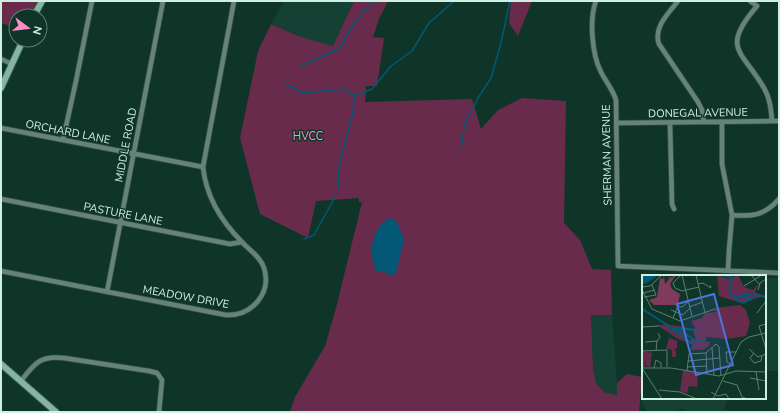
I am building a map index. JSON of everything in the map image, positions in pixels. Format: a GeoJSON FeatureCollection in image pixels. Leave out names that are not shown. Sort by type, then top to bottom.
{"type":"FeatureCollection","features":[{"type":"Feature","properties":{"kind":"main road"},"geometry":{"type":"LineString","coordinates":[[1,88],[19,48]]}},
{"type":"Feature","properties":{"kind":"main road"},"geometry":{"type":"LineString","coordinates":[[1,364],[56,412]]}},
{"type":"Feature","properties":{"kind":"street"},"geometry":{"type":"LineString","coordinates":[[64,140],[92,1]]}},
{"type":"Feature","properties":{"kind":"street","name":"MIDDLE ROAD"},"geometry":{"type":"LineString","coordinates":[[107,292],[163,1]]}},
{"type":"Feature","properties":{"kind":"street","name":"MEADOW DRIVE"},"geometry":{"type":"LineString","coordinates":[[1,271],[226,315],[232,315],[245,311],[254,305],[265,289],[264,268],[261,262],[227,225],[208,193],[202,167],[234,1]]}},
{"type":"Feature","properties":{"kind":"street","name":"SHERMAN AVENUE"},"geometry":{"type":"LineString","coordinates":[[596,1],[594,6],[592,34],[595,55],[602,74],[614,93],[616,100],[618,266],[728,270]]}},
{"type":"Feature","properties":{"kind":"street"},"geometry":{"type":"LineString","coordinates":[[678,1],[660,26],[657,39],[698,102],[702,110],[704,122]]}},
{"type":"Feature","properties":{"kind":"street"},"geometry":{"type":"LineString","coordinates":[[750,1],[757,6],[741,27],[737,37],[737,46],[744,60],[764,88],[768,97],[772,121]]}},
{"type":"Feature","properties":{"kind":"street"},"geometry":{"type":"LineString","coordinates":[[1,59],[12,64]]}},
{"type":"Feature","properties":{"kind":"street","name":"DONEGAL AVENUE"},"geometry":{"type":"LineString","coordinates":[[617,123],[779,121]]}},
{"type":"Feature","properties":{"kind":"street"},"geometry":{"type":"LineString","coordinates":[[722,122],[722,164],[732,215],[728,270],[779,272]]}},
{"type":"Feature","properties":{"kind":"street"},"geometry":{"type":"LineString","coordinates":[[670,123],[672,204],[674,209]]}},
{"type":"Feature","properties":{"kind":"street","name":"ORCHARD LANE"},"geometry":{"type":"LineString","coordinates":[[1,128],[202,167]]}},
{"type":"Feature","properties":{"kind":"street","name":"PASTURE LANE"},"geometry":{"type":"LineString","coordinates":[[1,199],[230,244],[242,242]]}},
{"type":"Feature","properties":{"kind":"street"},"geometry":{"type":"LineString","coordinates":[[732,215],[751,215],[768,210],[779,199]]}},
{"type":"Feature","properties":{"kind":"street"},"geometry":{"type":"LineString","coordinates":[[21,381],[37,362],[43,359],[52,358],[64,358],[157,373],[162,380],[159,412]]}},
{"type":"Feature","properties":{"kind":"shaded area"},"geometry":{"type":"Polygon","coordinates":[[[284,1],[354,1],[333,46],[298,36],[271,24],[284,1]]]}},
{"type":"Feature","properties":{"kind":"shaded area"},"geometry":{"type":"Polygon","coordinates":[[[766,278],[779,278],[779,371],[766,371],[766,278]]]}},
{"type":"Feature","properties":{"kind":"shaded area"},"geometry":{"type":"Polygon","coordinates":[[[591,315],[612,315],[618,395],[604,392],[596,383],[593,369],[591,315]]]}},
{"type":"Feature","properties":{"kind":"shaded area"},"geometry":{"type":"Polygon","coordinates":[[[643,399],[728,399],[723,412],[685,412],[683,408],[674,412],[647,412],[642,403],[643,399]]]}},
{"type":"Feature","properties":{"kind":"green space"},"geometry":{"type":"Polygon","coordinates":[[[1,1],[38,1],[35,8],[8,8],[8,25],[1,23],[1,1]]]}},
{"type":"Feature","properties":{"kind":"green space","name":"HVCC"},"geometry":{"type":"Polygon","coordinates":[[[354,1],[388,1],[379,19],[373,37],[384,38],[377,86],[366,86],[365,102],[472,99],[481,129],[498,110],[522,98],[566,101],[564,223],[580,240],[592,269],[611,270],[612,315],[591,315],[593,369],[596,383],[604,392],[617,395],[617,383],[627,374],[642,377],[639,412],[290,412],[295,397],[325,346],[362,202],[359,202],[359,198],[316,201],[308,238],[260,214],[240,138],[258,51],[271,24],[298,36],[333,46],[354,1]]]}},
{"type":"Feature","properties":{"kind":"green space"},"geometry":{"type":"Polygon","coordinates":[[[511,1],[532,1],[518,36],[509,23],[511,1]]]}},
{"type":"Feature","properties":{"kind":"water"},"geometry":{"type":"Polygon","coordinates":[[[393,218],[397,223],[404,239],[396,273],[392,276],[387,273],[376,271],[372,259],[372,244],[379,227],[383,223],[393,218]]]}},
{"type":"Feature","properties":{"kind":"waterway"},"geometry":{"type":"LineString","coordinates":[[300,66],[326,55],[342,46],[346,36],[365,9],[375,1]]}},
{"type":"Feature","properties":{"kind":"waterway"},"geometry":{"type":"LineString","coordinates":[[338,188],[339,166],[352,116],[355,96],[372,89],[391,66],[412,51],[429,23],[454,1]]}},
{"type":"Feature","properties":{"kind":"waterway"},"geometry":{"type":"LineString","coordinates":[[461,148],[465,123],[478,98],[491,78],[501,43],[510,1]]}},
{"type":"Feature","properties":{"kind":"waterway"},"geometry":{"type":"LineString","coordinates":[[286,84],[303,93],[344,89],[355,96]]}},
{"type":"Feature","properties":{"kind":"waterway"},"geometry":{"type":"LineString","coordinates":[[304,239],[314,235],[336,194]]}}]}
